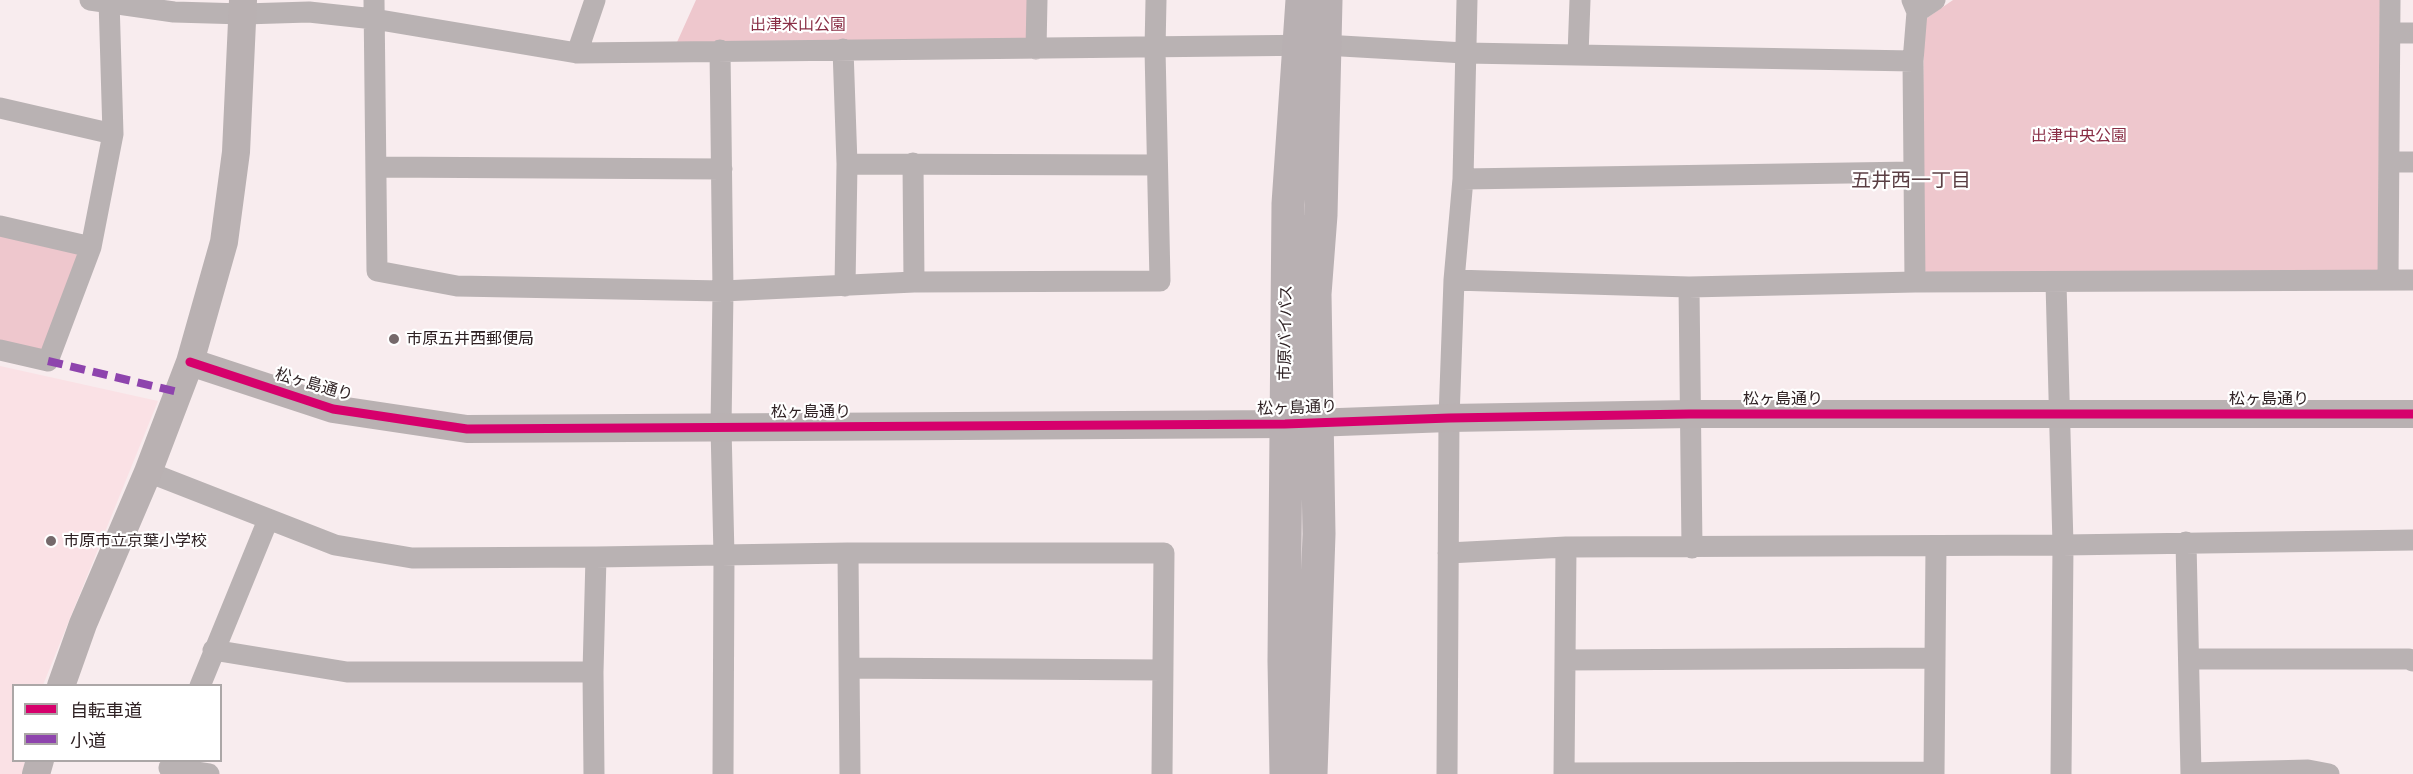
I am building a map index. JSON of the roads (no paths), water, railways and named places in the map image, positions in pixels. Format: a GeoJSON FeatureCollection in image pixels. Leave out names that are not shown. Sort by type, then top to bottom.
{"type":"FeatureCollection","features":[{"type":"Feature","properties":{"kind":"highway","name":"市原バイパス"},"geometry":{"type":"LineString","coordinates":[[1302,0],[1312,46],[1321,215],[1315,294],[1319,534],[1311,774]]}},
{"type":"Feature","properties":{"kind":"highway","name":"市原バイパス"},"geometry":{"type":"LineString","coordinates":[[1286,774],[1285,424],[1288,204],[1312,46],[1326,0]]}},
{"type":"Feature","properties":{"kind":"street"},"geometry":{"type":"LineString","coordinates":[[577,53],[595,0]]}},
{"type":"Feature","properties":{"kind":"street"},"geometry":{"type":"LineString","coordinates":[[1036,49],[1037,0]]}},
{"type":"Feature","properties":{"kind":"street"},"geometry":{"type":"LineString","coordinates":[[374,9],[377,271],[457,286],[723,291],[914,282],[1160,281],[1156,165],[1156,0]]}},
{"type":"Feature","properties":{"kind":"street"},"geometry":{"type":"LineString","coordinates":[[1447,774],[1449,418],[1454,280],[1463,179],[1467,0]]}},
{"type":"Feature","properties":{"kind":"street"},"geometry":{"type":"LineString","coordinates":[[1578,55],[1580,0]]}},
{"type":"Feature","properties":{"kind":"street"},"geometry":{"type":"LineString","coordinates":[[1915,282],[1914,6],[1935,0]]}},
{"type":"Feature","properties":{"kind":"street"},"geometry":{"type":"LineString","coordinates":[[2388,280],[2391,0]]}},
{"type":"Feature","properties":{"kind":"street"},"geometry":{"type":"LineString","coordinates":[[0,350],[48,361],[90,247],[113,134],[102,1],[174,12],[244,7],[309,12],[374,9],[577,53],[1312,46],[1465,53],[1913,61]]}},
{"type":"Feature","properties":{"kind":"street"},"geometry":{"type":"LineString","coordinates":[[62,684],[83,624],[148,472],[190,362],[224,242],[236,152],[244,7]]}},
{"type":"Feature","properties":{"kind":"street"},"geometry":{"type":"LineString","coordinates":[[2391,33],[2413,33]]}},
{"type":"Feature","properties":{"kind":"street"},"geometry":{"type":"LineString","coordinates":[[843,49],[847,164],[845,286]]}},
{"type":"Feature","properties":{"kind":"street"},"geometry":{"type":"LineString","coordinates":[[720,50],[723,291],[721,428],[724,556],[723,774]]}},
{"type":"Feature","properties":{"kind":"street"},"geometry":{"type":"LineString","coordinates":[[0,108],[113,134]]}},
{"type":"Feature","properties":{"kind":"street"},"geometry":{"type":"LineString","coordinates":[[2390,162],[2413,162]]}},
{"type":"Feature","properties":{"kind":"street"},"geometry":{"type":"LineString","coordinates":[[913,163],[914,282]]}},
{"type":"Feature","properties":{"kind":"street"},"geometry":{"type":"LineString","coordinates":[[847,164],[1156,165]]}},
{"type":"Feature","properties":{"kind":"street"},"geometry":{"type":"LineString","coordinates":[[377,167],[722,169]]}},
{"type":"Feature","properties":{"kind":"street"},"geometry":{"type":"LineString","coordinates":[[1463,179],[1913,172]]}},
{"type":"Feature","properties":{"kind":"street"},"geometry":{"type":"LineString","coordinates":[[0,226],[90,247]]}},
{"type":"Feature","properties":{"kind":"street"},"geometry":{"type":"LineString","coordinates":[[1454,280],[1689,287],[1915,282],[2413,280]]}},
{"type":"Feature","properties":{"kind":"street"},"geometry":{"type":"LineString","coordinates":[[2056,283],[2063,545],[2061,774]]}},
{"type":"Feature","properties":{"kind":"street"},"geometry":{"type":"LineString","coordinates":[[1689,287],[1692,548]]}},
{"type":"Feature","properties":{"kind":"street","name":"松ヶ島通り"},"geometry":{"type":"LineString","coordinates":[[190,362],[333,409],[467,429],[1285,424],[1449,418],[1690,414],[2413,414]]}},
{"type":"Feature","properties":{"kind":"street"},"geometry":{"type":"LineString","coordinates":[[148,472],[334,544],[412,558],[596,558],[848,553],[1164,553],[1162,774]]}},
{"type":"Feature","properties":{"kind":"street"},"geometry":{"type":"LineString","coordinates":[[201,684],[268,520]]}},
{"type":"Feature","properties":{"kind":"street"},"geometry":{"type":"LineString","coordinates":[[1448,553],[1566,547],[2063,545],[2413,540]]}},
{"type":"Feature","properties":{"kind":"street"},"geometry":{"type":"LineString","coordinates":[[2186,542],[2191,773],[2308,770],[2329,774]]}},
{"type":"Feature","properties":{"kind":"street"},"geometry":{"type":"LineString","coordinates":[[1566,547],[1564,774],[1934,773],[1936,546]]}},
{"type":"Feature","properties":{"kind":"street"},"geometry":{"type":"LineString","coordinates":[[848,553],[850,774]]}},
{"type":"Feature","properties":{"kind":"street"},"geometry":{"type":"LineString","coordinates":[[594,774],[593,672],[596,558]]}},
{"type":"Feature","properties":{"kind":"street"},"geometry":{"type":"LineString","coordinates":[[213,650],[347,672],[593,672]]}},
{"type":"Feature","properties":{"kind":"street"},"geometry":{"type":"LineString","coordinates":[[1565,660],[1935,658]]}},
{"type":"Feature","properties":{"kind":"street"},"geometry":{"type":"LineString","coordinates":[[2189,660],[2409,659],[2413,661]]}},
{"type":"Feature","properties":{"kind":"street"},"geometry":{"type":"LineString","coordinates":[[849,668],[1163,670]]}},
{"type":"Feature","properties":{"kind":"street"},"geometry":{"type":"LineString","coordinates":[[170,768],[208,774]]}},
{"type":"Feature","properties":{"kind":"place","name":"市原五井西郵便局"},"geometry":{"type":"Point","coordinates":[394,339]}},
{"type":"Feature","properties":{"kind":"place","name":"市原市立京葉小学校"},"geometry":{"type":"Point","coordinates":[51,541]}},
{"type":"Feature","properties":{"kind":"district","name":"五井西一丁目"},"geometry":{"type":"Point","coordinates":[1911,181]}},
{"type":"Feature","properties":{"kind":"park label","name":"出津米山公園"},"geometry":{"type":"Point","coordinates":[798,25]}},
{"type":"Feature","properties":{"kind":"park label","name":"出津中央公園"},"geometry":{"type":"Point","coordinates":[2079,136]}}]}
